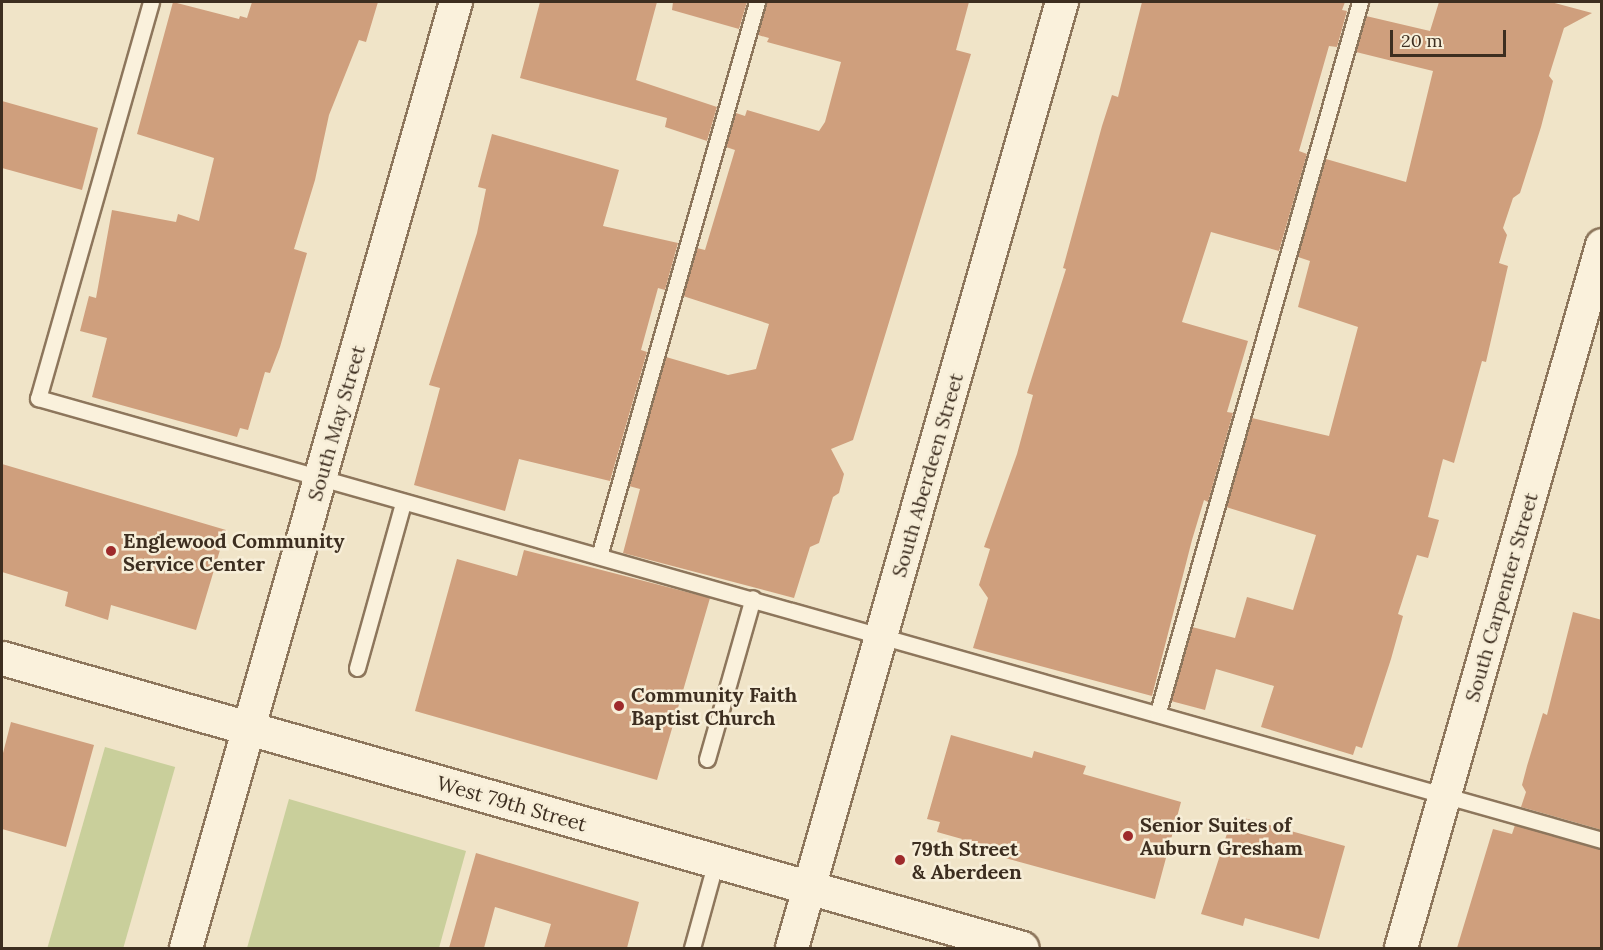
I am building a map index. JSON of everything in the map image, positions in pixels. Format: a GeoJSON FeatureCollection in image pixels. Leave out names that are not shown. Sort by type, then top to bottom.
{"type":"FeatureCollection","features":[{"type":"Feature","properties":{"kind":"main road","name":"West 79th Street"},"geometry":{"type":"LineString","coordinates":[[2,658],[1022,948]]}},
{"type":"Feature","properties":{"kind":"street","name":"South May Street"},"geometry":{"type":"LineString","coordinates":[[186,948],[456,2]]}},
{"type":"Feature","properties":{"kind":"street","name":"South Aberdeen Street"},"geometry":{"type":"LineString","coordinates":[[792,948],[1062,2]]}},
{"type":"Feature","properties":{"kind":"street","name":"South Carpenter Street"},"geometry":{"type":"LineString","coordinates":[[1401,948],[1602,245]]}},
{"type":"Feature","properties":{"kind":"lane"},"geometry":{"type":"LineString","coordinates":[[151,2],[38,398],[403,504],[753,598],[1602,840]]}},
{"type":"Feature","properties":{"kind":"lane"},"geometry":{"type":"LineString","coordinates":[[599,556],[757,2]]}},
{"type":"Feature","properties":{"kind":"lane"},"geometry":{"type":"LineString","coordinates":[[1158,712],[1360,2]]}},
{"type":"Feature","properties":{"kind":"lane"},"geometry":{"type":"LineString","coordinates":[[357,668],[403,504]]}},
{"type":"Feature","properties":{"kind":"lane"},"geometry":{"type":"LineString","coordinates":[[707,759],[753,598]]}},
{"type":"Feature","properties":{"kind":"lane"},"geometry":{"type":"LineString","coordinates":[[692,948],[716,861]]}},
{"type":"Feature","properties":{"kind":"green space"},"geometry":{"type":"Polygon","coordinates":[[[105,747],[175,767],[123,948],[48,947],[105,747]]]}},
{"type":"Feature","properties":{"kind":"green space"},"geometry":{"type":"Polygon","coordinates":[[[289,799],[466,851],[439,948],[247,948],[289,799]]]}},
{"type":"Feature","properties":{"kind":"building"},"geometry":{"type":"Polygon","coordinates":[[[173,2],[239,19],[240,16],[247,18],[252,2],[378,2],[366,42],[359,40],[329,115],[315,180],[294,249],[307,253],[280,347],[270,373],[265,372],[248,430],[240,428],[237,437],[92,397],[107,338],[80,331],[89,296],[96,298],[112,210],[176,222],[178,214],[199,221],[214,158],[137,134],[173,2]]]}},
{"type":"Feature","properties":{"kind":"building"},"geometry":{"type":"Polygon","coordinates":[[[540,2],[657,2],[636,80],[717,107],[707,141],[665,127],[667,118],[520,78],[540,2]]]}},
{"type":"Feature","properties":{"kind":"building"},"geometry":{"type":"Polygon","coordinates":[[[673,2],[747,2],[739,29],[672,10],[673,2]]]}},
{"type":"Feature","properties":{"kind":"building"},"geometry":{"type":"Polygon","coordinates":[[[766,2],[969,2],[956,50],[971,54],[853,440],[831,449],[844,474],[839,493],[833,497],[819,543],[810,547],[794,598],[623,553],[640,489],[629,486],[666,357],[728,375],[756,369],[769,324],[683,296],[697,248],[705,250],[735,150],[726,147],[736,113],[745,116],[747,110],[819,131],[825,122],[841,62],[767,42],[769,38],[758,35],[766,2]]]}},
{"type":"Feature","properties":{"kind":"building"},"geometry":{"type":"Polygon","coordinates":[[[1142,2],[1345,2],[1342,10],[1347,11],[1337,47],[1329,46],[1299,151],[1307,154],[1279,251],[1211,232],[1182,322],[1248,341],[1227,412],[1233,413],[1208,502],[1204,500],[1192,540],[1152,696],[973,648],[988,598],[979,585],[990,549],[984,547],[1017,454],[1033,395],[1027,393],[1066,269],[1063,268],[1102,126],[1112,95],[1118,97],[1142,2]]]}},
{"type":"Feature","properties":{"kind":"building"},"geometry":{"type":"Polygon","coordinates":[[[1439,2],[1551,2],[1592,13],[1564,28],[1549,76],[1553,81],[1541,127],[1520,193],[1513,198],[1503,228],[1507,235],[1499,263],[1508,266],[1486,362],[1482,361],[1454,463],[1443,459],[1428,517],[1439,520],[1428,558],[1417,555],[1398,614],[1403,616],[1391,659],[1362,748],[1356,746],[1353,755],[1261,727],[1274,686],[1216,669],[1205,710],[1171,701],[1192,627],[1235,638],[1247,597],[1293,610],[1316,535],[1226,507],[1252,418],[1329,436],[1358,327],[1298,307],[1310,261],[1298,257],[1326,159],[1406,182],[1433,71],[1356,52],[1366,16],[1430,31],[1439,2]]]}},
{"type":"Feature","properties":{"kind":"building"},"geometry":{"type":"Polygon","coordinates":[[[2,101],[98,128],[82,190],[2,168],[2,101]]]}},
{"type":"Feature","properties":{"kind":"building"},"geometry":{"type":"Polygon","coordinates":[[[492,134],[619,170],[603,226],[678,243],[665,290],[658,288],[641,350],[647,352],[610,481],[519,459],[505,511],[414,485],[440,388],[429,385],[477,233],[486,189],[478,187],[492,134]]]}},
{"type":"Feature","properties":{"kind":"building","name":"Englewood Community Service Center"},"geometry":{"type":"Polygon","coordinates":[[[2,464],[226,530],[196,630],[111,605],[108,620],[65,606],[68,592],[2,572],[2,464]]]}},
{"type":"Feature","properties":{"kind":"building"},"geometry":{"type":"Polygon","coordinates":[[[524,550],[710,598],[657,780],[415,711],[457,559],[517,576],[524,550]]]}},
{"type":"Feature","properties":{"kind":"building"},"geometry":{"type":"Polygon","coordinates":[[[1573,612],[1602,620],[1602,830],[1521,807],[1526,792],[1522,785],[1527,766],[1543,713],[1547,715],[1573,612]]]}},
{"type":"Feature","properties":{"kind":"building"},"geometry":{"type":"Polygon","coordinates":[[[11,722],[94,745],[66,847],[2,829],[2,757],[11,722]]]}},
{"type":"Feature","properties":{"kind":"building"},"geometry":{"type":"Polygon","coordinates":[[[951,735],[1032,758],[1034,751],[1086,766],[1083,774],[1181,802],[1155,899],[958,845],[962,839],[937,832],[940,822],[927,819],[951,735]]]}},
{"type":"Feature","properties":{"kind":"building"},"geometry":{"type":"Polygon","coordinates":[[[1233,815],[1345,846],[1319,939],[1245,918],[1243,926],[1201,914],[1233,815]]]}},
{"type":"Feature","properties":{"kind":"building"},"geometry":{"type":"Polygon","coordinates":[[[1515,825],[1602,849],[1602,948],[1457,948],[1493,829],[1512,834],[1515,825]]]}},
{"type":"Feature","properties":{"kind":"building"},"geometry":{"type":"Polygon","coordinates":[[[476,853],[639,902],[627,948],[544,948],[551,924],[495,907],[484,948],[449,948],[476,853]]]}},
{"type":"Feature","properties":{"kind":"place","name":"Englewood Community Service Center"},"geometry":{"type":"Point","coordinates":[111,551]}},
{"type":"Feature","properties":{"kind":"place","name":"Community Faith Baptist Church"},"geometry":{"type":"Point","coordinates":[619,706]}},
{"type":"Feature","properties":{"kind":"place","name":"Senior Suites of Auburn Gresham"},"geometry":{"type":"Point","coordinates":[1128,836]}},
{"type":"Feature","properties":{"kind":"place","name":"79th Street & Aberdeen"},"geometry":{"type":"Point","coordinates":[900,860]}}]}
